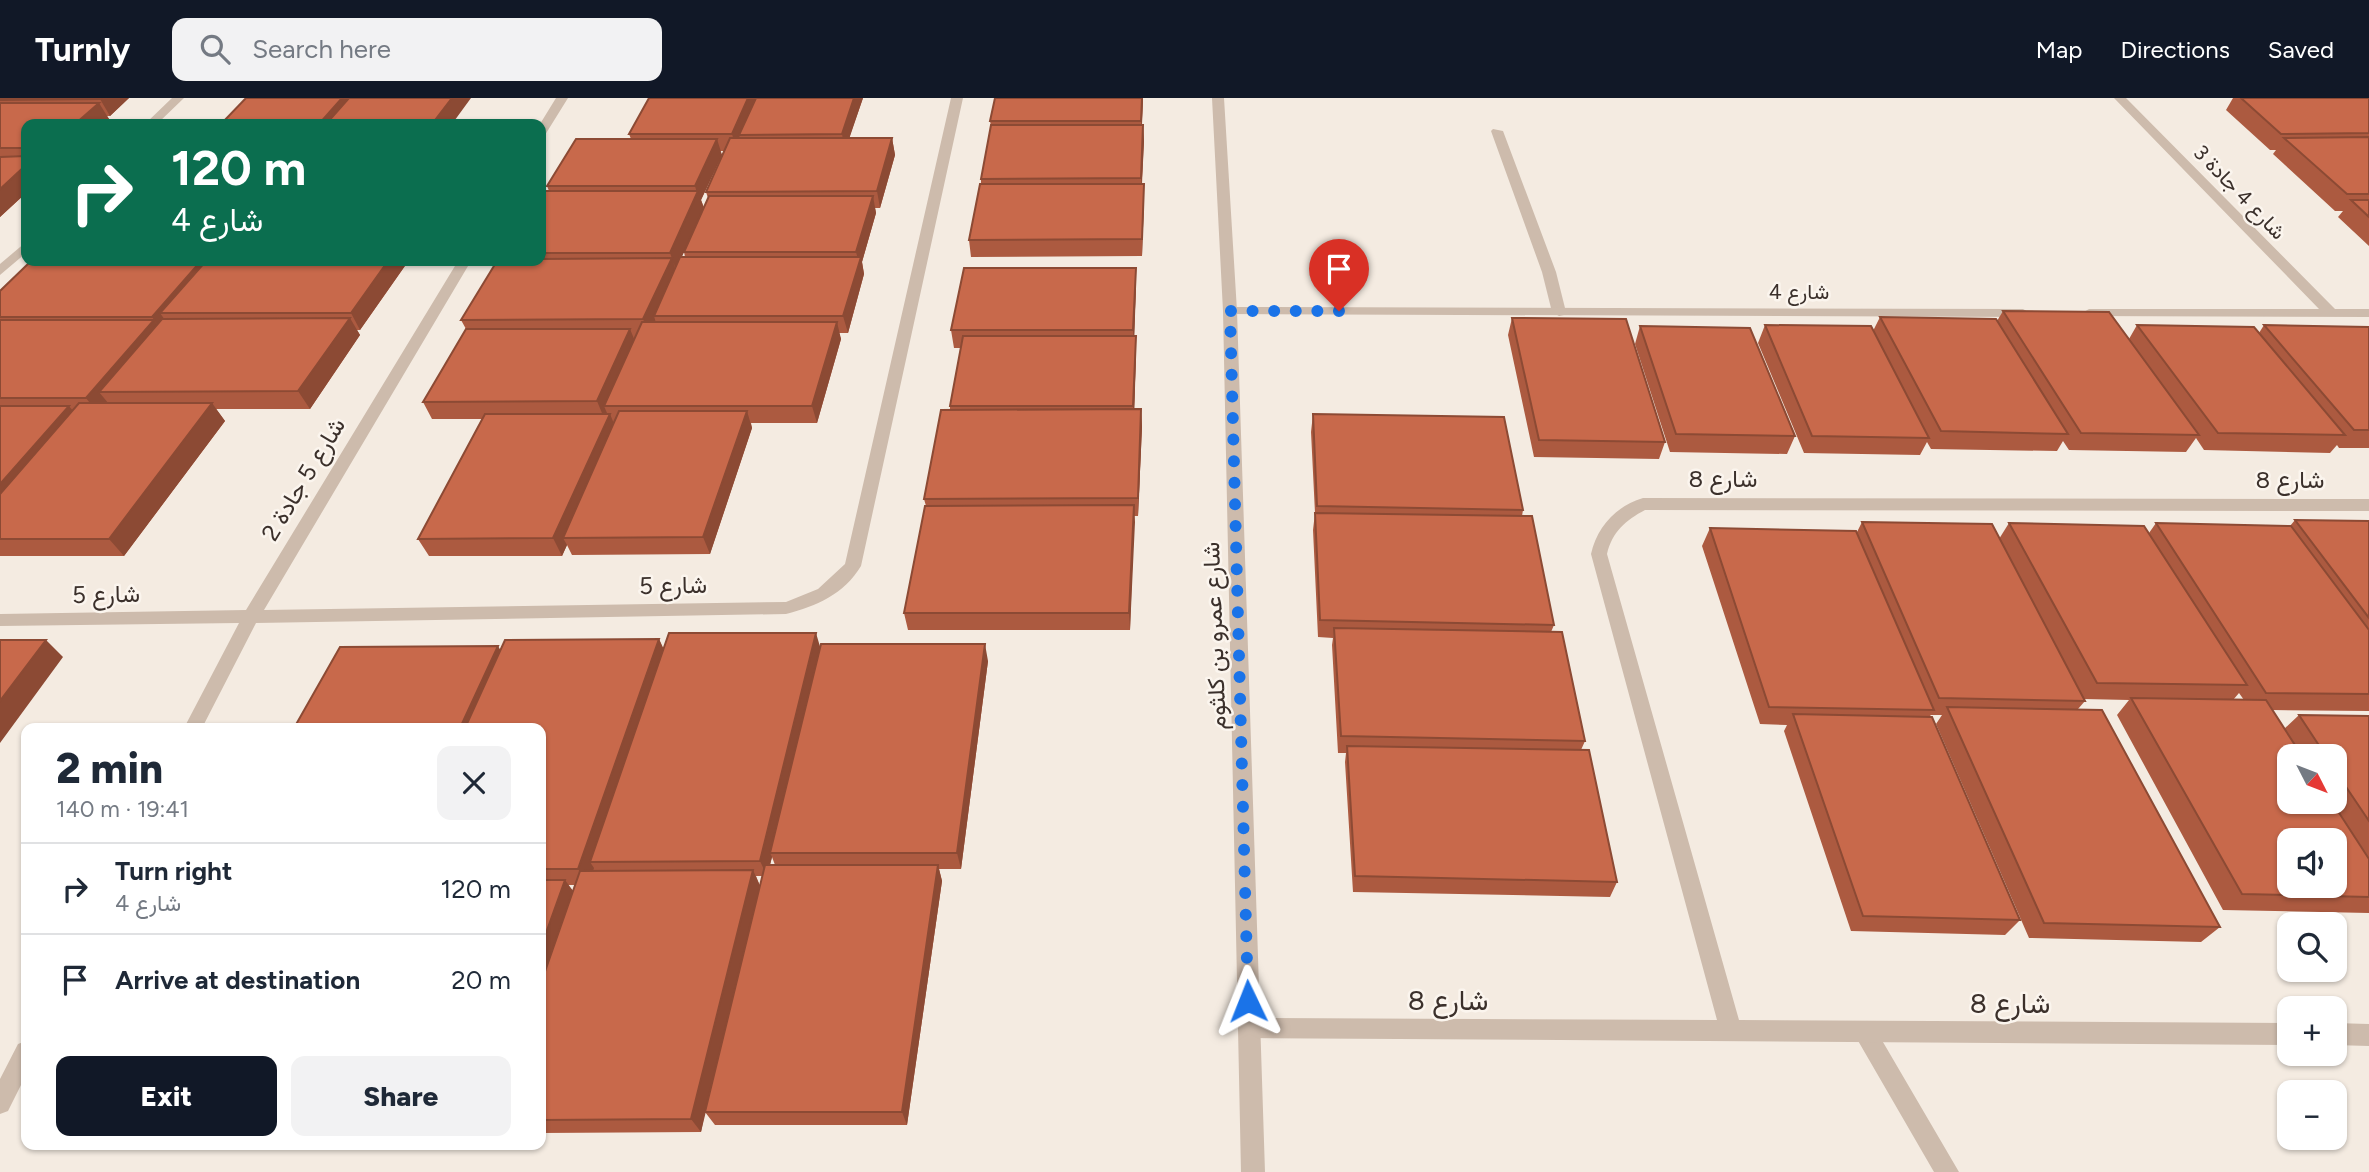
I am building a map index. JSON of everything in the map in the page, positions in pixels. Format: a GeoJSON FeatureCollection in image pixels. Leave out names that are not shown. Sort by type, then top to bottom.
{"type":"FeatureCollection","features":[{"type":"Feature","properties":{"kind":"street"},"geometry":{"type":"LineString","coordinates":[[156,119],[177,98]]}},
{"type":"Feature","properties":{"kind":"street"},"geometry":{"type":"LineString","coordinates":[[546,125],[562,98]]}},
{"type":"Feature","properties":{"kind":"street","name":"شارع 5"},"geometry":{"type":"LineString","coordinates":[[0,620],[786,608],[812,602],[829,594],[853,566],[957,98]]}},
{"type":"Feature","properties":{"kind":"street","name":"شارع عمرو بن كلثوم"},"geometry":{"type":"LineString","coordinates":[[1219,98],[1230,311],[1253,1172]]}},
{"type":"Feature","properties":{"kind":"street","name":"شارع 4 جادة 3"},"geometry":{"type":"LineString","coordinates":[[2120,98],[2332,314]]}},
{"type":"Feature","properties":{"kind":"street"},"geometry":{"type":"LineString","coordinates":[[1497,131],[1549,272],[1559,312]]}},
{"type":"Feature","properties":{"kind":"street"},"geometry":{"type":"LineString","coordinates":[[0,271],[21,251]]}},
{"type":"Feature","properties":{"kind":"street","name":"شارع 5 جادة 2"},"geometry":{"type":"LineString","coordinates":[[196,723],[251,616],[461,266]]}},
{"type":"Feature","properties":{"kind":"street","name":"شارع 4"},"geometry":{"type":"LineString","coordinates":[[1230,311],[2042,313]]}},
{"type":"Feature","properties":{"kind":"street"},"geometry":{"type":"LineString","coordinates":[[2070,313],[2369,313]]}},
{"type":"Feature","properties":{"kind":"street","name":"شارع 8"},"geometry":{"type":"LineString","coordinates":[[1731,1031],[1599,554],[1601,540],[1626,513],[1643,504],[2369,505]]}},
{"type":"Feature","properties":{"kind":"street","name":"شارع 8"},"geometry":{"type":"LineString","coordinates":[[1249,1028],[2277,1034]]}},
{"type":"Feature","properties":{"kind":"street"},"geometry":{"type":"LineString","coordinates":[[1865,1032],[1947,1172]]}},
{"type":"Feature","properties":{"kind":"street"},"geometry":{"type":"LineString","coordinates":[[2347,1034],[2369,1035]]}},
{"type":"Feature","properties":{"kind":"street"},"geometry":{"type":"LineString","coordinates":[[0,1103],[21,1062]]}},
{"type":"Feature","properties":{"kind":"building"},"geometry":{"type":"Polygon","coordinates":[[[0,98],[101,98],[0,100],[0,98]]]}},
{"type":"Feature","properties":{"kind":"building"},"geometry":{"type":"Polygon","coordinates":[[[246,98],[342,98],[323,119],[226,119],[246,98]]]}},
{"type":"Feature","properties":{"kind":"building"},"geometry":{"type":"Polygon","coordinates":[[[349,98],[452,98],[436,119],[330,119],[349,98]]]}},
{"type":"Feature","properties":{"kind":"building"},"geometry":{"type":"Polygon","coordinates":[[[649,98],[748,98],[732,134],[629,134],[649,98]]]}},
{"type":"Feature","properties":{"kind":"building"},"geometry":{"type":"Polygon","coordinates":[[[756,98],[854,98],[842,134],[739,135],[756,98]]]}},
{"type":"Feature","properties":{"kind":"building"},"geometry":{"type":"Polygon","coordinates":[[[995,98],[1142,98],[1141,121],[990,121],[995,98]]]}},
{"type":"Feature","properties":{"kind":"building"},"geometry":{"type":"Polygon","coordinates":[[[2241,98],[2369,98],[2369,133],[2281,134],[2241,98]]]}},
{"type":"Feature","properties":{"kind":"building"},"geometry":{"type":"Polygon","coordinates":[[[0,103],[99,103],[81,119],[21,119],[21,148],[0,148],[0,103]]]}},
{"type":"Feature","properties":{"kind":"building"},"geometry":{"type":"Polygon","coordinates":[[[991,125],[1143,125],[1141,178],[981,179],[991,125]]]}},
{"type":"Feature","properties":{"kind":"building"},"geometry":{"type":"Polygon","coordinates":[[[2369,137],[2369,194],[2347,194],[2284,138],[2369,137]]]}},
{"type":"Feature","properties":{"kind":"building"},"geometry":{"type":"Polygon","coordinates":[[[730,138],[892,138],[877,191],[706,192],[730,138]]]}},
{"type":"Feature","properties":{"kind":"building"},"geometry":{"type":"Polygon","coordinates":[[[576,139],[717,139],[695,186],[547,186],[576,139]]]}},
{"type":"Feature","properties":{"kind":"building"},"geometry":{"type":"Polygon","coordinates":[[[21,156],[21,170],[0,189],[0,157],[21,156]]]}},
{"type":"Feature","properties":{"kind":"building"},"geometry":{"type":"Polygon","coordinates":[[[980,184],[1144,184],[1142,239],[969,240],[980,184]]]}},
{"type":"Feature","properties":{"kind":"building"},"geometry":{"type":"Polygon","coordinates":[[[546,191],[698,191],[670,253],[546,253],[546,191]]]}},
{"type":"Feature","properties":{"kind":"building"},"geometry":{"type":"Polygon","coordinates":[[[709,196],[873,196],[856,252],[684,252],[709,196]]]}},
{"type":"Feature","properties":{"kind":"building"},"geometry":{"type":"Polygon","coordinates":[[[2351,200],[2369,200],[2369,217],[2351,200]]]}},
{"type":"Feature","properties":{"kind":"building"},"geometry":{"type":"Polygon","coordinates":[[[680,257],[861,257],[843,316],[654,316],[680,257]]]}},
{"type":"Feature","properties":{"kind":"building"},"geometry":{"type":"Polygon","coordinates":[[[672,258],[643,319],[461,320],[494,266],[546,266],[546,259],[672,258]]]}},
{"type":"Feature","properties":{"kind":"building"},"geometry":{"type":"Polygon","coordinates":[[[26,266],[197,266],[152,317],[0,317],[0,291],[26,266]]]}},
{"type":"Feature","properties":{"kind":"building"},"geometry":{"type":"Polygon","coordinates":[[[202,266],[384,266],[351,313],[160,313],[202,266]]]}},
{"type":"Feature","properties":{"kind":"building"},"geometry":{"type":"Polygon","coordinates":[[[964,268],[1136,268],[1133,330],[951,330],[964,268]]]}},
{"type":"Feature","properties":{"kind":"building"},"geometry":{"type":"Polygon","coordinates":[[[2003,311],[2109,312],[2199,435],[2081,433],[2003,311]]]}},
{"type":"Feature","properties":{"kind":"building"},"geometry":{"type":"Polygon","coordinates":[[[1880,317],[1996,319],[2068,434],[1941,431],[1880,317]]]}},
{"type":"Feature","properties":{"kind":"building"},"geometry":{"type":"Polygon","coordinates":[[[350,318],[298,391],[99,392],[162,319],[350,318]]]}},
{"type":"Feature","properties":{"kind":"building"},"geometry":{"type":"Polygon","coordinates":[[[1512,318],[1626,319],[1665,442],[1539,440],[1512,318]]]}},
{"type":"Feature","properties":{"kind":"building"},"geometry":{"type":"Polygon","coordinates":[[[0,320],[154,320],[86,398],[0,398],[0,320]]]}},
{"type":"Feature","properties":{"kind":"building"},"geometry":{"type":"Polygon","coordinates":[[[642,322],[837,322],[812,406],[604,406],[642,322]]]}},
{"type":"Feature","properties":{"kind":"building"},"geometry":{"type":"Polygon","coordinates":[[[1765,325],[1871,326],[1929,438],[1812,436],[1765,325]]]}},
{"type":"Feature","properties":{"kind":"building"},"geometry":{"type":"Polygon","coordinates":[[[2137,325],[2254,327],[2345,435],[2218,433],[2137,325]]]}},
{"type":"Feature","properties":{"kind":"building"},"geometry":{"type":"Polygon","coordinates":[[[2264,325],[2369,327],[2369,430],[2354,430],[2264,325]]]}},
{"type":"Feature","properties":{"kind":"building"},"geometry":{"type":"Polygon","coordinates":[[[1640,326],[1750,328],[1795,436],[1676,434],[1640,326]]]}},
{"type":"Feature","properties":{"kind":"building"},"geometry":{"type":"Polygon","coordinates":[[[466,329],[630,329],[597,401],[423,402],[466,329]]]}},
{"type":"Feature","properties":{"kind":"building"},"geometry":{"type":"Polygon","coordinates":[[[963,336],[1136,336],[1133,406],[950,406],[963,336]]]}},
{"type":"Feature","properties":{"kind":"building"},"geometry":{"type":"Polygon","coordinates":[[[79,403],[212,403],[109,539],[0,539],[0,494],[79,403]]]}},
{"type":"Feature","properties":{"kind":"building"},"geometry":{"type":"Polygon","coordinates":[[[0,406],[69,406],[0,484],[0,406]]]}},
{"type":"Feature","properties":{"kind":"building"},"geometry":{"type":"Polygon","coordinates":[[[1141,409],[1138,498],[924,499],[941,410],[1141,409]]]}},
{"type":"Feature","properties":{"kind":"building"},"geometry":{"type":"Polygon","coordinates":[[[619,411],[747,411],[703,537],[563,538],[619,411]]]}},
{"type":"Feature","properties":{"kind":"building"},"geometry":{"type":"Polygon","coordinates":[[[485,414],[610,414],[553,538],[418,539],[485,414]]]}},
{"type":"Feature","properties":{"kind":"building"},"geometry":{"type":"Polygon","coordinates":[[[1313,414],[1504,417],[1523,510],[1317,506],[1313,414]]]}},
{"type":"Feature","properties":{"kind":"building"},"geometry":{"type":"Polygon","coordinates":[[[1134,505],[1129,613],[904,613],[925,506],[1134,505]]]}},
{"type":"Feature","properties":{"kind":"building"},"geometry":{"type":"Polygon","coordinates":[[[1315,513],[1532,516],[1554,625],[1320,620],[1315,513]]]}},
{"type":"Feature","properties":{"kind":"building"},"geometry":{"type":"Polygon","coordinates":[[[2295,520],[2369,521],[2369,618],[2295,520]]]}},
{"type":"Feature","properties":{"kind":"building"},"geometry":{"type":"Polygon","coordinates":[[[1862,522],[1992,524],[2085,701],[1939,698],[1862,522]]]}},
{"type":"Feature","properties":{"kind":"building"},"geometry":{"type":"Polygon","coordinates":[[[2009,523],[2144,526],[2247,685],[2097,683],[2009,523]]]}},
{"type":"Feature","properties":{"kind":"building"},"geometry":{"type":"Polygon","coordinates":[[[2156,523],[2291,526],[2369,630],[2369,694],[2266,693],[2156,523]]]}},
{"type":"Feature","properties":{"kind":"building"},"geometry":{"type":"Polygon","coordinates":[[[1710,528],[1856,531],[1934,710],[1769,707],[1710,528]]]}},
{"type":"Feature","properties":{"kind":"building"},"geometry":{"type":"Polygon","coordinates":[[[1334,628],[1562,632],[1585,741],[1341,736],[1334,628]]]}},
{"type":"Feature","properties":{"kind":"building"},"geometry":{"type":"Polygon","coordinates":[[[669,633],[816,633],[760,861],[590,862],[669,633]]]}},
{"type":"Feature","properties":{"kind":"building"},"geometry":{"type":"Polygon","coordinates":[[[659,639],[578,869],[546,869],[546,723],[467,723],[505,640],[659,639]]]}},
{"type":"Feature","properties":{"kind":"building"},"geometry":{"type":"Polygon","coordinates":[[[0,640],[46,640],[0,701],[0,640]]]}},
{"type":"Feature","properties":{"kind":"building"},"geometry":{"type":"Polygon","coordinates":[[[821,644],[985,644],[957,853],[770,853],[821,644]]]}},
{"type":"Feature","properties":{"kind":"building"},"geometry":{"type":"Polygon","coordinates":[[[498,646],[462,723],[297,723],[340,647],[498,646]]]}},
{"type":"Feature","properties":{"kind":"building"},"geometry":{"type":"Polygon","coordinates":[[[2131,698],[2266,700],[2294,744],[2277,744],[2277,814],[2340,814],[2369,859],[2369,897],[2347,896],[2347,828],[2277,828],[2277,895],[2242,894],[2131,698]]]}},
{"type":"Feature","properties":{"kind":"building"},"geometry":{"type":"Polygon","coordinates":[[[1947,707],[2102,710],[2220,927],[2044,923],[1947,707]]]}},
{"type":"Feature","properties":{"kind":"building"},"geometry":{"type":"Polygon","coordinates":[[[1793,714],[1932,717],[2020,920],[1863,916],[1793,714]]]}},
{"type":"Feature","properties":{"kind":"building"},"geometry":{"type":"Polygon","coordinates":[[[2299,715],[2369,716],[2369,821],[2347,788],[2347,744],[2318,744],[2299,715]]]}},
{"type":"Feature","properties":{"kind":"building"},"geometry":{"type":"Polygon","coordinates":[[[1347,746],[1589,750],[1617,882],[1355,876],[1347,746]]]}},
{"type":"Feature","properties":{"kind":"building"},"geometry":{"type":"Polygon","coordinates":[[[765,865],[938,865],[902,1112],[705,1112],[765,865]]]}},
{"type":"Feature","properties":{"kind":"building"},"geometry":{"type":"Polygon","coordinates":[[[753,870],[691,1119],[546,1120],[546,969],[580,871],[753,870]]]}},
{"type":"Feature","properties":{"kind":"building"},"geometry":{"type":"Polygon","coordinates":[[[546,880],[565,880],[546,933],[546,880]]]}},
{"type":"Feature","properties":{"kind":"route"},"geometry":{"type":"LineString","coordinates":[[1248,1001],[1230,311],[1339,311]]}}]}
